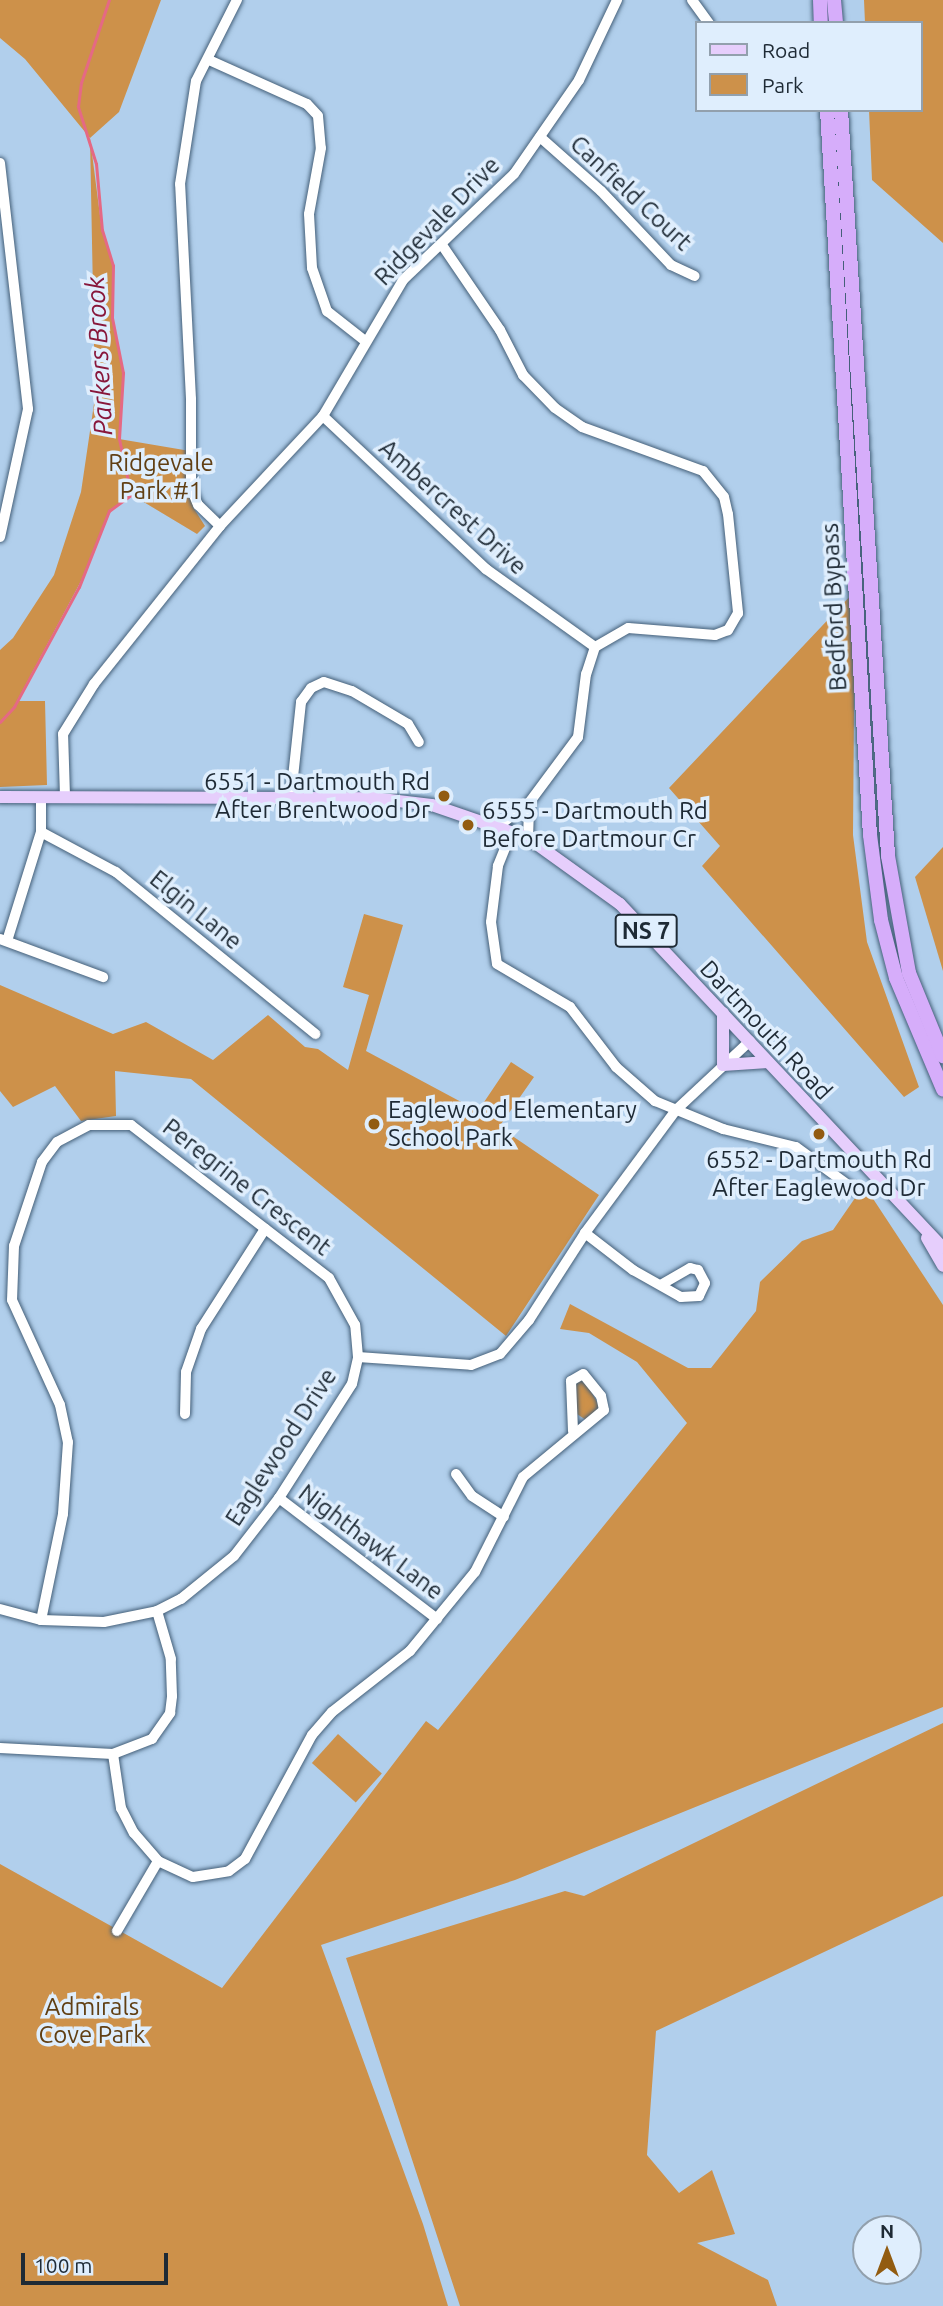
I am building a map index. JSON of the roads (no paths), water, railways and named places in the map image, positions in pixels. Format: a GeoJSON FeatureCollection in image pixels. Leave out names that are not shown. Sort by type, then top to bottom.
{"type":"FeatureCollection","features":[{"type":"Feature","properties":{"kind":"highway"},"geometry":{"type":"LineString","coordinates":[[820,0],[821,21]]}},
{"type":"Feature","properties":{"kind":"highway"},"geometry":{"type":"LineString","coordinates":[[834,0],[836,21]]}},
{"type":"Feature","properties":{"kind":"highway","name":"Bedford Bypass"},"geometry":{"type":"LineString","coordinates":[[827,112],[870,835],[881,920],[895,978],[943,1089]]}},
{"type":"Feature","properties":{"kind":"highway","name":"Bedford Bypass"},"geometry":{"type":"LineString","coordinates":[[841,112],[888,856],[909,973],[943,1056]]}},
{"type":"Feature","properties":{"kind":"main road","name":"Dartmouth Road"},"geometry":{"type":"LineString","coordinates":[[0,797],[291,796],[432,805],[506,828],[528,838],[620,904],[921,1228],[943,1248]]}},
{"type":"Feature","properties":{"kind":"main road"},"geometry":{"type":"LineString","coordinates":[[723,1012],[723,1065],[768,1062]]}},
{"type":"Feature","properties":{"kind":"main road","name":"Dartmouth Road"},"geometry":{"type":"LineString","coordinates":[[921,1228],[943,1266]]}},
{"type":"Feature","properties":{"kind":"street"},"geometry":{"type":"LineString","coordinates":[[220,526],[198,505],[191,488],[191,399],[180,184],[185,130],[196,81],[209,60],[237,0]]}},
{"type":"Feature","properties":{"kind":"street","name":"Ridgevale Drive"},"geometry":{"type":"LineString","coordinates":[[65,796],[63,733],[73,715],[220,526],[323,416],[364,340],[403,280],[514,174],[585,69],[617,0]]}},
{"type":"Feature","properties":{"kind":"street"},"geometry":{"type":"LineString","coordinates":[[692,0],[708,21]]}},
{"type":"Feature","properties":{"kind":"street"},"geometry":{"type":"LineString","coordinates":[[209,60],[307,104],[318,116],[321,148],[309,214],[312,268],[327,311],[364,340]]}},
{"type":"Feature","properties":{"kind":"street","name":"Canfield Court"},"geometry":{"type":"LineString","coordinates":[[540,137],[601,191],[671,265],[695,276]]}},
{"type":"Feature","properties":{"kind":"street"},"geometry":{"type":"LineString","coordinates":[[0,163],[28,409],[0,537]]}},
{"type":"Feature","properties":{"kind":"street"},"geometry":{"type":"LineString","coordinates":[[442,245],[500,330],[523,375],[555,408],[582,427],[703,471],[724,496],[738,613],[728,630],[715,635],[628,628],[595,647],[586,674],[579,737],[529,803],[506,828],[491,922],[498,964],[570,1007],[637,1089],[676,1110],[723,1129],[796,1147],[855,1190]]}},
{"type":"Feature","properties":{"kind":"street","name":"Ambercrest Drive"},"geometry":{"type":"LineString","coordinates":[[323,416],[485,569],[595,647]]}},
{"type":"Feature","properties":{"kind":"street"},"geometry":{"type":"LineString","coordinates":[[291,796],[301,702],[311,688],[324,681],[352,691],[408,724],[419,742]]}},
{"type":"Feature","properties":{"kind":"street"},"geometry":{"type":"LineString","coordinates":[[41,797],[41,832],[3,940],[103,977]]}},
{"type":"Feature","properties":{"kind":"street"},"geometry":{"type":"LineString","coordinates":[[528,838],[529,803]]}},
{"type":"Feature","properties":{"kind":"street","name":"Elgin Lane"},"geometry":{"type":"LineString","coordinates":[[41,832],[116,872],[315,1034]]}},
{"type":"Feature","properties":{"kind":"street","name":"Eaglewood Drive"},"geometry":{"type":"LineString","coordinates":[[0,1609],[41,1620],[104,1622],[157,1611],[192,1591],[234,1556],[279,1498],[352,1384],[358,1357],[471,1365],[500,1354],[529,1320],[585,1233],[676,1110],[750,1041]]}},
{"type":"Feature","properties":{"kind":"street","name":"Peregrine Crescent"},"geometry":{"type":"LineString","coordinates":[[41,1620],[63,1514],[68,1442],[60,1405],[12,1300],[11,1276],[14,1246],[41,1162],[75,1129],[131,1125],[328,1278],[341,1295],[355,1325],[358,1357]]}},
{"type":"Feature","properties":{"kind":"street"},"geometry":{"type":"LineString","coordinates":[[185,1414],[186,1372],[197,1338],[265,1228]]}},
{"type":"Feature","properties":{"kind":"street"},"geometry":{"type":"LineString","coordinates":[[585,1233],[633,1270],[662,1284]]}},
{"type":"Feature","properties":{"kind":"street"},"geometry":{"type":"LineString","coordinates":[[113,1754],[121,1808],[134,1833],[158,1861],[193,1877],[211,1877],[245,1859],[312,1735],[332,1712],[410,1651],[475,1572],[523,1477],[573,1431],[604,1410],[601,1396],[583,1374],[571,1381],[573,1431]]}},
{"type":"Feature","properties":{"kind":"street"},"geometry":{"type":"LineString","coordinates":[[456,1474],[472,1496],[504,1517]]}},
{"type":"Feature","properties":{"kind":"street","name":"Nighthawk Lane"},"geometry":{"type":"LineString","coordinates":[[279,1498],[437,1619]]}},
{"type":"Feature","properties":{"kind":"street"},"geometry":{"type":"LineString","coordinates":[[0,1748],[113,1754],[152,1739],[170,1713],[171,1659],[157,1611]]}},
{"type":"Feature","properties":{"kind":"street"},"geometry":{"type":"LineString","coordinates":[[117,1931],[158,1861]]}},
{"type":"Feature","properties":{"kind":"waterway","name":"Parkers Brook"},"geometry":{"type":"LineString","coordinates":[[0,722],[14,707],[79,587],[109,511],[131,495],[119,439],[123,373],[112,318],[113,266],[102,231],[96,164],[78,107],[81,83],[109,0]]}},
{"type":"Feature","properties":{"kind":"place","name":"6551 - Dartmouth Rd After Brentwood Dr"},"geometry":{"type":"Point","coordinates":[444,796]}},
{"type":"Feature","properties":{"kind":"place","name":"6555 - Dartmouth Rd Before Dartmour Cr"},"geometry":{"type":"Point","coordinates":[468,825]}},
{"type":"Feature","properties":{"kind":"place","name":"Eaglewood Elementary School Park"},"geometry":{"type":"Point","coordinates":[374,1124]}},
{"type":"Feature","properties":{"kind":"place","name":"6552 - Dartmouth Rd After Eaglewood Dr"},"geometry":{"type":"Point","coordinates":[819,1134]}},
{"type":"Feature","properties":{"kind":"park label","name":"Ridgevale Park #1"},"geometry":{"type":"Point","coordinates":[161,477]}},
{"type":"Feature","properties":{"kind":"park label","name":"Admirals Cove Park"},"geometry":{"type":"Point","coordinates":[92,2021]}}]}
